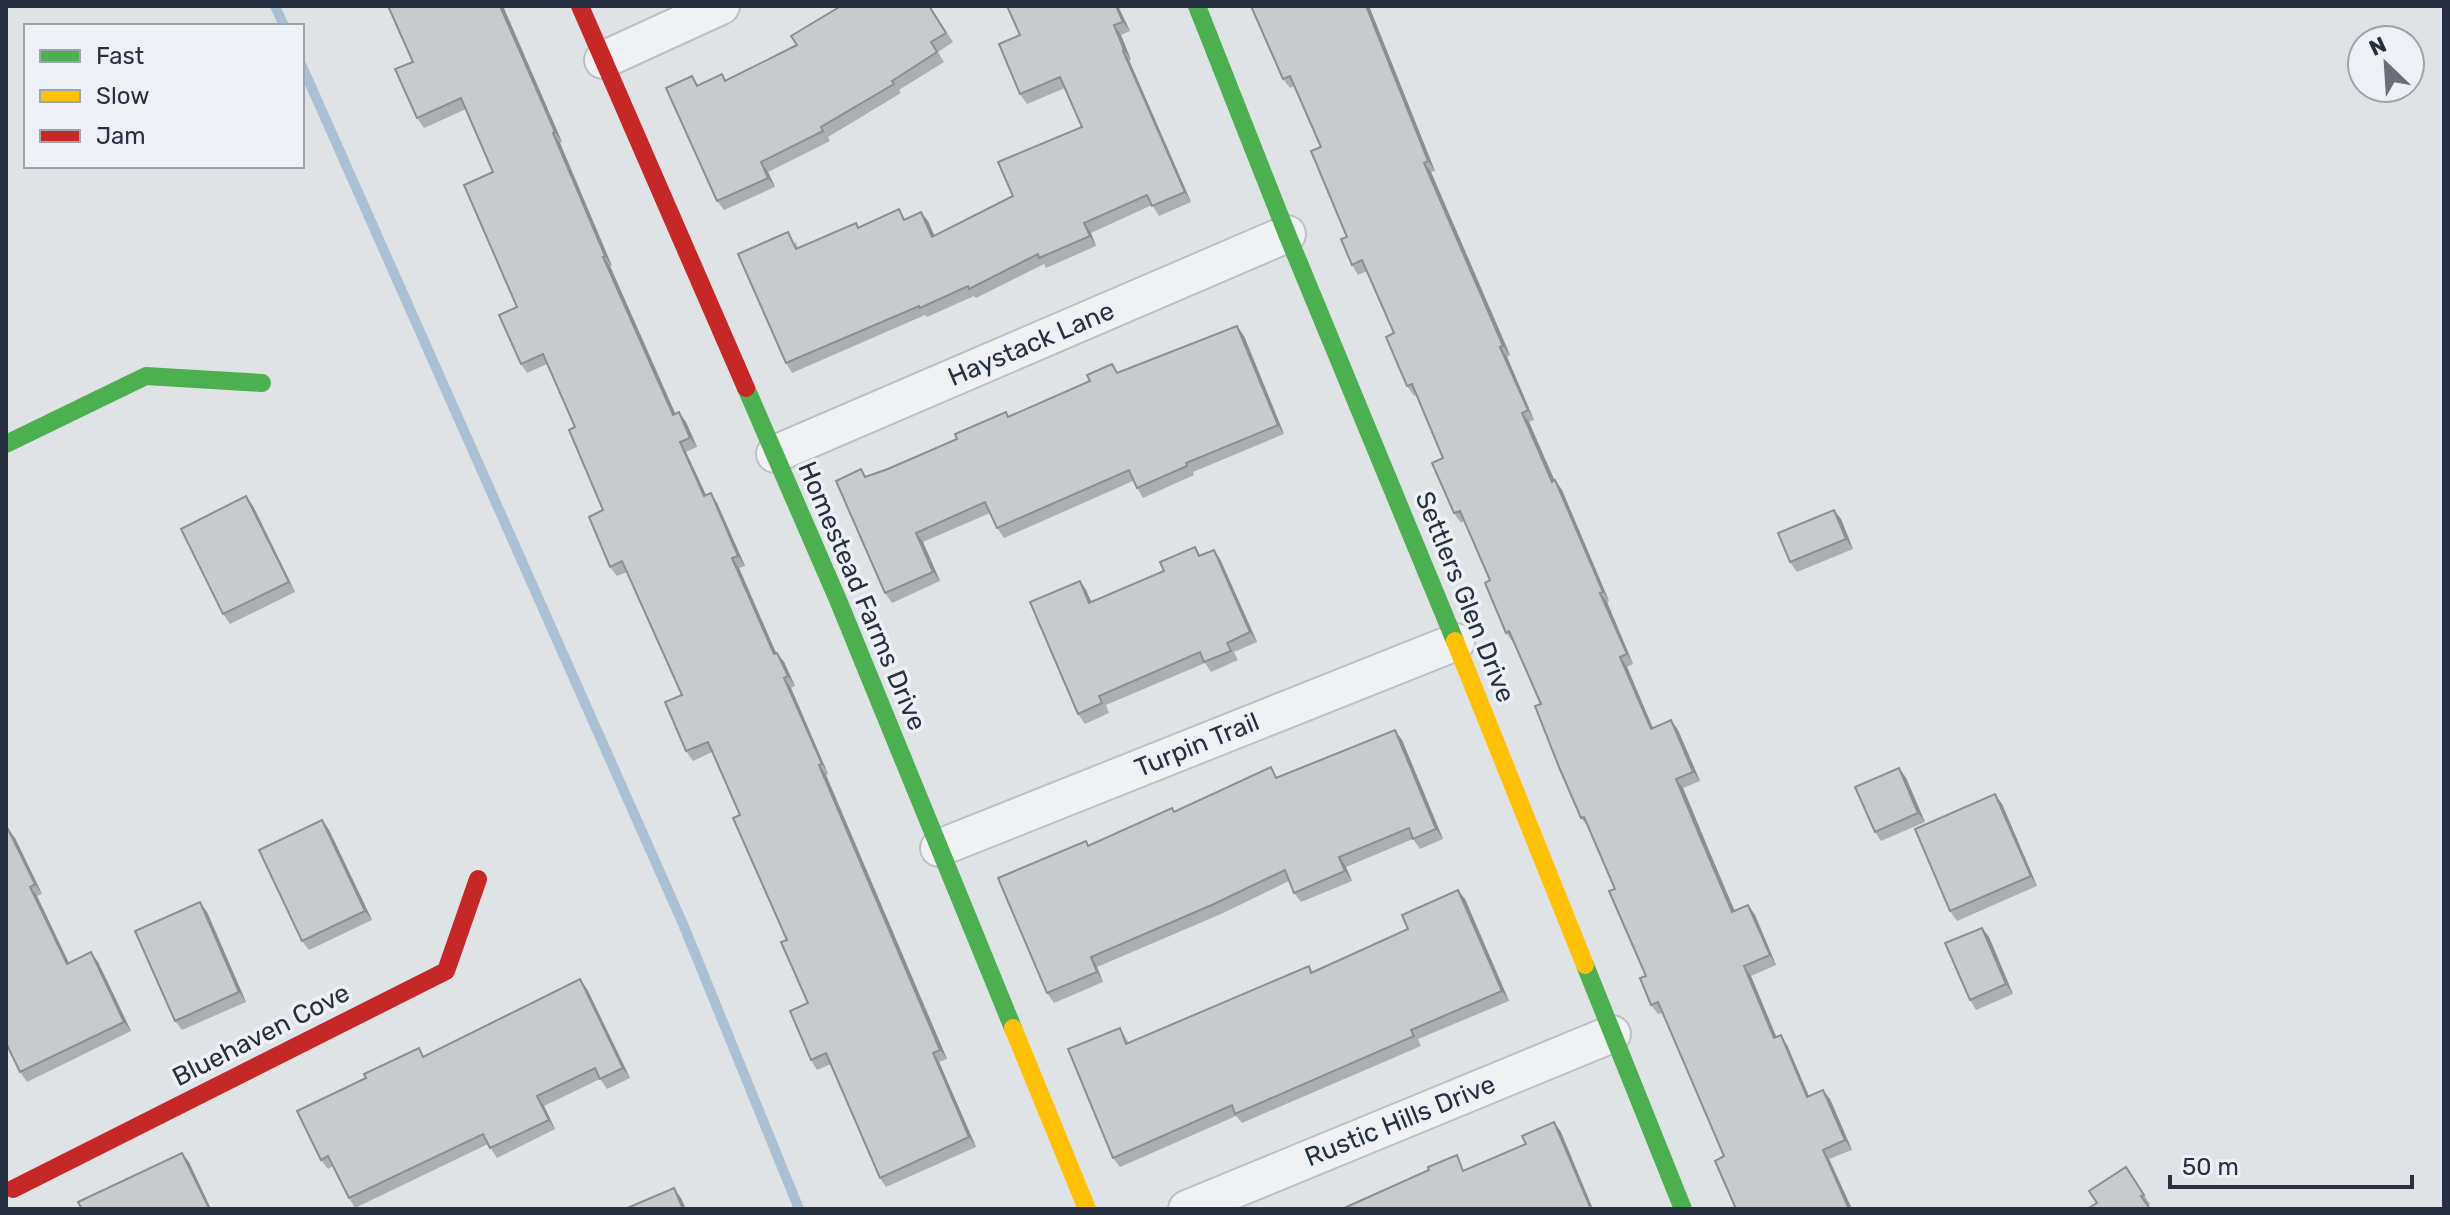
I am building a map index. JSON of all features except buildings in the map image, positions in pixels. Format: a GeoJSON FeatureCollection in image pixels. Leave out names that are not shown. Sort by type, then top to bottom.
{"type":"FeatureCollection","features":[{"type":"Feature","properties":{"kind":"street","name":"Homestead Farms Drive"},"geometry":{"type":"LineString","coordinates":[[580,6],[838,600],[1087,1209]]}},
{"type":"Feature","properties":{"kind":"street"},"geometry":{"type":"LineString","coordinates":[[603,60],[721,6]]}},
{"type":"Feature","properties":{"kind":"street","name":"Settlers Glen Drive"},"geometry":{"type":"LineString","coordinates":[[1197,6],[1683,1209]]}},
{"type":"Feature","properties":{"kind":"street","name":"Haystack Lane"},"geometry":{"type":"LineString","coordinates":[[775,454],[1287,234]]}},
{"type":"Feature","properties":{"kind":"street"},"geometry":{"type":"LineString","coordinates":[[6,444],[146,376],[262,383]]}},
{"type":"Feature","properties":{"kind":"street","name":"Turpin Trail"},"geometry":{"type":"LineString","coordinates":[[939,848],[1456,642]]}},
{"type":"Feature","properties":{"kind":"street","name":"Bluehaven Cove"},"geometry":{"type":"LineString","coordinates":[[14,1191],[446,971],[478,879]]}},
{"type":"Feature","properties":{"kind":"street","name":"Rustic Hills Drive"},"geometry":{"type":"LineString","coordinates":[[1187,1209],[1612,1034]]}},
{"type":"Feature","properties":{"kind":"waterway"},"geometry":{"type":"LineString","coordinates":[[275,6],[283,24]]}},
{"type":"Feature","properties":{"kind":"waterway"},"geometry":{"type":"LineString","coordinates":[[304,71],[683,924],[799,1209]]}},
{"type":"Feature","properties":{"kind":"traffic: fast"},"geometry":{"type":"LineString","coordinates":[[1197,6],[1287,234],[1455,641]]}},
{"type":"Feature","properties":{"kind":"traffic: fast"},"geometry":{"type":"LineString","coordinates":[[6,444],[146,376],[262,383]]}},
{"type":"Feature","properties":{"kind":"traffic: fast"},"geometry":{"type":"LineString","coordinates":[[746,388],[838,600],[1013,1028]]}},
{"type":"Feature","properties":{"kind":"traffic: fast"},"geometry":{"type":"LineString","coordinates":[[1585,965],[1683,1209]]}},
{"type":"Feature","properties":{"kind":"traffic: slow"},"geometry":{"type":"LineString","coordinates":[[1455,641],[1585,965]]}},
{"type":"Feature","properties":{"kind":"traffic: slow"},"geometry":{"type":"LineString","coordinates":[[1013,1028],[1087,1209]]}},
{"type":"Feature","properties":{"kind":"traffic: jam"},"geometry":{"type":"LineString","coordinates":[[580,6],[746,388]]}},
{"type":"Feature","properties":{"kind":"traffic: jam"},"geometry":{"type":"LineString","coordinates":[[13,1189],[446,971],[478,879]]}}]}
